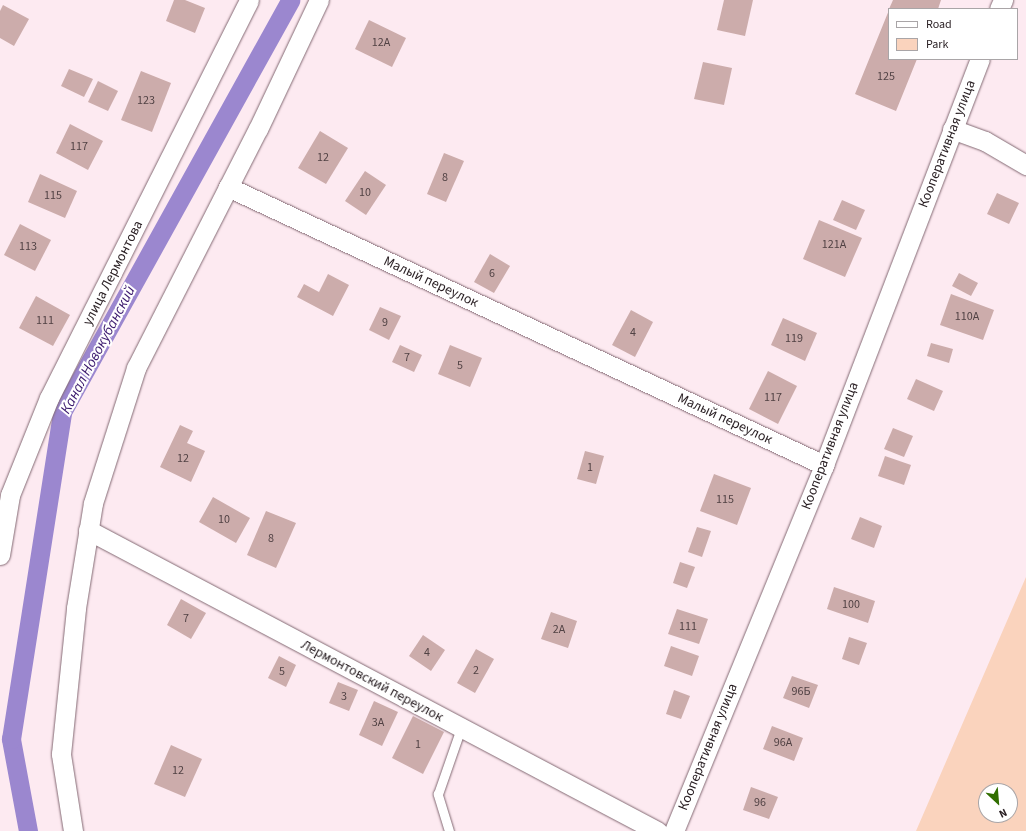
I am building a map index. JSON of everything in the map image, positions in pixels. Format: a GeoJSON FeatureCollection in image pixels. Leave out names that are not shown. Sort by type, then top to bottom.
{"type":"FeatureCollection","features":[{"type":"Feature","properties":{"kind":"street","name":"улица Лермонтова"},"geometry":{"type":"LineString","coordinates":[[0,555],[10,495],[49,398],[249,0]]}},
{"type":"Feature","properties":{"kind":"street"},"geometry":{"type":"LineString","coordinates":[[73,831],[61,754],[76,608],[93,503],[136,368],[228,187],[319,0]]}},
{"type":"Feature","properties":{"kind":"street","name":"Кооперативная улица"},"geometry":{"type":"LineString","coordinates":[[674,831],[824,465],[980,60]]}},
{"type":"Feature","properties":{"kind":"street"},"geometry":{"type":"LineString","coordinates":[[952,129],[986,141],[1026,165]]}},
{"type":"Feature","properties":{"kind":"street","name":"Малый переулок"},"geometry":{"type":"LineString","coordinates":[[228,187],[824,465]]}},
{"type":"Feature","properties":{"kind":"street","name":"Лермонтовский переулок"},"geometry":{"type":"LineString","coordinates":[[88,530],[657,831]]}},
{"type":"Feature","properties":{"kind":"lane"},"geometry":{"type":"LineString","coordinates":[[449,831],[438,794],[461,728]]}},
{"type":"Feature","properties":{"kind":"green space"},"geometry":{"type":"Polygon","coordinates":[[[1026,577],[1026,831],[916,831],[1026,577]]]}},
{"type":"Feature","properties":{"kind":"building"},"geometry":{"type":"Polygon","coordinates":[[[174,0],[185,0],[205,8],[195,33],[166,21],[174,0]]]}},
{"type":"Feature","properties":{"kind":"building"},"geometry":{"type":"Polygon","coordinates":[[[724,0],[753,0],[745,36],[717,30],[724,0]]]}},
{"type":"Feature","properties":{"kind":"building"},"geometry":{"type":"Polygon","coordinates":[[[893,0],[941,0],[938,8],[889,8],[893,0]]]}},
{"type":"Feature","properties":{"kind":"building"},"geometry":{"type":"Polygon","coordinates":[[[3,5],[29,19],[14,46],[0,38],[0,11],[3,5]]]}},
{"type":"Feature","properties":{"kind":"building"},"geometry":{"type":"Polygon","coordinates":[[[888,12],[888,60],[917,60],[896,111],[855,94],[888,12]]]}},
{"type":"Feature","properties":{"kind":"building"},"geometry":{"type":"Polygon","coordinates":[[[369,20],[406,38],[392,67],[355,49],[369,20]]]}},
{"type":"Feature","properties":{"kind":"building"},"geometry":{"type":"Polygon","coordinates":[[[703,62],[732,68],[724,105],[694,99],[703,62]]]}},
{"type":"Feature","properties":{"kind":"building"},"geometry":{"type":"Polygon","coordinates":[[[69,69],[93,79],[84,97],[61,86],[69,69]]]}},
{"type":"Feature","properties":{"kind":"building"},"geometry":{"type":"Polygon","coordinates":[[[141,71],[171,83],[152,132],[121,120],[141,71]]]}},
{"type":"Feature","properties":{"kind":"building"},"geometry":{"type":"Polygon","coordinates":[[[98,81],[118,91],[108,111],[88,102],[98,81]]]}},
{"type":"Feature","properties":{"kind":"building"},"geometry":{"type":"Polygon","coordinates":[[[70,124],[103,141],[88,170],[56,153],[70,124]]]}},
{"type":"Feature","properties":{"kind":"building"},"geometry":{"type":"Polygon","coordinates":[[[320,131],[348,148],[326,184],[298,168],[320,131]]]}},
{"type":"Feature","properties":{"kind":"building"},"geometry":{"type":"Polygon","coordinates":[[[444,153],[464,161],[446,202],[427,194],[444,153]]]}},
{"type":"Feature","properties":{"kind":"building"},"geometry":{"type":"Polygon","coordinates":[[[365,171],[386,185],[366,215],[345,201],[365,171]]]}},
{"type":"Feature","properties":{"kind":"building"},"geometry":{"type":"Polygon","coordinates":[[[40,174],[77,191],[65,218],[28,202],[40,174]]]}},
{"type":"Feature","properties":{"kind":"building"},"geometry":{"type":"Polygon","coordinates":[[[997,193],[1019,203],[1009,224],[987,214],[997,193]]]}},
{"type":"Feature","properties":{"kind":"building"},"geometry":{"type":"Polygon","coordinates":[[[842,200],[865,210],[856,230],[833,220],[842,200]]]}},
{"type":"Feature","properties":{"kind":"building"},"geometry":{"type":"Polygon","coordinates":[[[819,220],[862,238],[845,277],[803,259],[819,220]]]}},
{"type":"Feature","properties":{"kind":"building"},"geometry":{"type":"Polygon","coordinates":[[[20,224],[51,240],[35,271],[4,255],[20,224]]]}},
{"type":"Feature","properties":{"kind":"building"},"geometry":{"type":"Polygon","coordinates":[[[490,254],[510,266],[494,293],[474,282],[490,254]]]}},
{"type":"Feature","properties":{"kind":"building"},"geometry":{"type":"Polygon","coordinates":[[[959,273],[978,283],[971,296],[952,286],[959,273]]]}},
{"type":"Feature","properties":{"kind":"building"},"geometry":{"type":"Polygon","coordinates":[[[328,274],[349,285],[333,316],[297,297],[304,284],[319,292],[328,274]]]}},
{"type":"Feature","properties":{"kind":"building"},"geometry":{"type":"Polygon","coordinates":[[[951,294],[994,310],[983,340],[940,325],[951,294]]]}},
{"type":"Feature","properties":{"kind":"building"},"geometry":{"type":"Polygon","coordinates":[[[36,296],[70,315],[53,346],[19,328],[36,296]]]}},
{"type":"Feature","properties":{"kind":"building"},"geometry":{"type":"Polygon","coordinates":[[[380,307],[401,316],[389,340],[369,330],[380,307]]]}},
{"type":"Feature","properties":{"kind":"building"},"geometry":{"type":"Polygon","coordinates":[[[631,310],[653,322],[635,357],[612,345],[631,310]]]}},
{"type":"Feature","properties":{"kind":"building"},"geometry":{"type":"Polygon","coordinates":[[[783,318],[817,333],[805,361],[771,345],[783,318]]]}},
{"type":"Feature","properties":{"kind":"building"},"geometry":{"type":"Polygon","coordinates":[[[931,343],[953,349],[949,363],[927,356],[931,343]]]}},
{"type":"Feature","properties":{"kind":"building"},"geometry":{"type":"Polygon","coordinates":[[[400,345],[422,355],[414,372],[392,362],[400,345]]]}},
{"type":"Feature","properties":{"kind":"building"},"geometry":{"type":"Polygon","coordinates":[[[450,345],[482,358],[470,387],[438,374],[450,345]]]}},
{"type":"Feature","properties":{"kind":"building"},"geometry":{"type":"Polygon","coordinates":[[[768,371],[797,386],[778,424],[749,409],[768,371]]]}},
{"type":"Feature","properties":{"kind":"building"},"geometry":{"type":"Polygon","coordinates":[[[916,379],[943,391],[934,411],[907,399],[916,379]]]}},
{"type":"Feature","properties":{"kind":"building"},"geometry":{"type":"Polygon","coordinates":[[[180,425],[193,431],[187,443],[205,451],[191,482],[160,467],[180,425]]]}},
{"type":"Feature","properties":{"kind":"building"},"geometry":{"type":"Polygon","coordinates":[[[893,428],[913,436],[904,457],[884,449],[893,428]]]}},
{"type":"Feature","properties":{"kind":"building"},"geometry":{"type":"Polygon","coordinates":[[[585,451],[604,456],[596,484],[577,479],[585,451]]]}},
{"type":"Feature","properties":{"kind":"building"},"geometry":{"type":"Polygon","coordinates":[[[885,456],[911,465],[904,485],[878,476],[885,456]]]}},
{"type":"Feature","properties":{"kind":"building"},"geometry":{"type":"Polygon","coordinates":[[[714,474],[751,488],[737,525],[700,511],[714,474]]]}},
{"type":"Feature","properties":{"kind":"building"},"geometry":{"type":"Polygon","coordinates":[[[213,497],[250,518],[236,543],[199,522],[213,497]]]}},
{"type":"Feature","properties":{"kind":"building"},"geometry":{"type":"Polygon","coordinates":[[[266,511],[296,523],[276,568],[247,555],[266,511]]]}},
{"type":"Feature","properties":{"kind":"building"},"geometry":{"type":"Polygon","coordinates":[[[860,517],[882,526],[874,548],[851,539],[860,517]]]}},
{"type":"Feature","properties":{"kind":"building"},"geometry":{"type":"Polygon","coordinates":[[[697,527],[711,531],[702,557],[688,552],[697,527]]]}},
{"type":"Feature","properties":{"kind":"building"},"geometry":{"type":"Polygon","coordinates":[[[680,562],[695,567],[687,588],[673,583],[680,562]]]}},
{"type":"Feature","properties":{"kind":"building"},"geometry":{"type":"Polygon","coordinates":[[[834,587],[875,601],[868,623],[827,609],[834,587]]]}},
{"type":"Feature","properties":{"kind":"building"},"geometry":{"type":"Polygon","coordinates":[[[181,599],[206,613],[191,639],[167,625],[181,599]]]}},
{"type":"Feature","properties":{"kind":"building"},"geometry":{"type":"Polygon","coordinates":[[[677,609],[708,619],[699,644],[668,634],[677,609]]]}},
{"type":"Feature","properties":{"kind":"building"},"geometry":{"type":"Polygon","coordinates":[[[551,612],[577,621],[568,648],[541,639],[551,612]]]}},
{"type":"Feature","properties":{"kind":"building"},"geometry":{"type":"Polygon","coordinates":[[[423,635],[445,650],[431,671],[409,656],[423,635]]]}},
{"type":"Feature","properties":{"kind":"building"},"geometry":{"type":"Polygon","coordinates":[[[849,637],[867,643],[859,665],[842,659],[849,637]]]}},
{"type":"Feature","properties":{"kind":"building"},"geometry":{"type":"Polygon","coordinates":[[[671,646],[699,656],[692,676],[664,666],[671,646]]]}},
{"type":"Feature","properties":{"kind":"building"},"geometry":{"type":"Polygon","coordinates":[[[476,649],[494,659],[475,693],[457,683],[476,649]]]}},
{"type":"Feature","properties":{"kind":"building"},"geometry":{"type":"Polygon","coordinates":[[[279,656],[296,665],[286,687],[268,678],[279,656]]]}},
{"type":"Feature","properties":{"kind":"building"},"geometry":{"type":"Polygon","coordinates":[[[792,676],[818,685],[809,708],[783,698],[792,676]]]}},
{"type":"Feature","properties":{"kind":"building"},"geometry":{"type":"Polygon","coordinates":[[[338,682],[358,690],[349,711],[329,703],[338,682]]]}},
{"type":"Feature","properties":{"kind":"building"},"geometry":{"type":"Polygon","coordinates":[[[674,690],[690,696],[681,719],[666,714],[674,690]]]}},
{"type":"Feature","properties":{"kind":"building"},"geometry":{"type":"Polygon","coordinates":[[[374,701],[398,712],[382,746],[359,735],[374,701]]]}},
{"type":"Feature","properties":{"kind":"building"},"geometry":{"type":"Polygon","coordinates":[[[413,716],[444,732],[423,774],[392,758],[413,716]]]}},
{"type":"Feature","properties":{"kind":"building"},"geometry":{"type":"Polygon","coordinates":[[[772,726],[803,738],[794,761],[763,749],[772,726]]]}},
{"type":"Feature","properties":{"kind":"building"},"geometry":{"type":"Polygon","coordinates":[[[171,745],[202,759],[185,797],[154,784],[171,745]]]}},
{"type":"Feature","properties":{"kind":"building"},"geometry":{"type":"Polygon","coordinates":[[[751,787],[778,797],[769,819],[743,810],[751,787]]]}},
{"type":"Feature","properties":{"kind":"waterway","name":"Канал Новокубанский"},"geometry":{"type":"LineString","coordinates":[[28,831],[11,739],[62,412],[290,0]]}}]}
